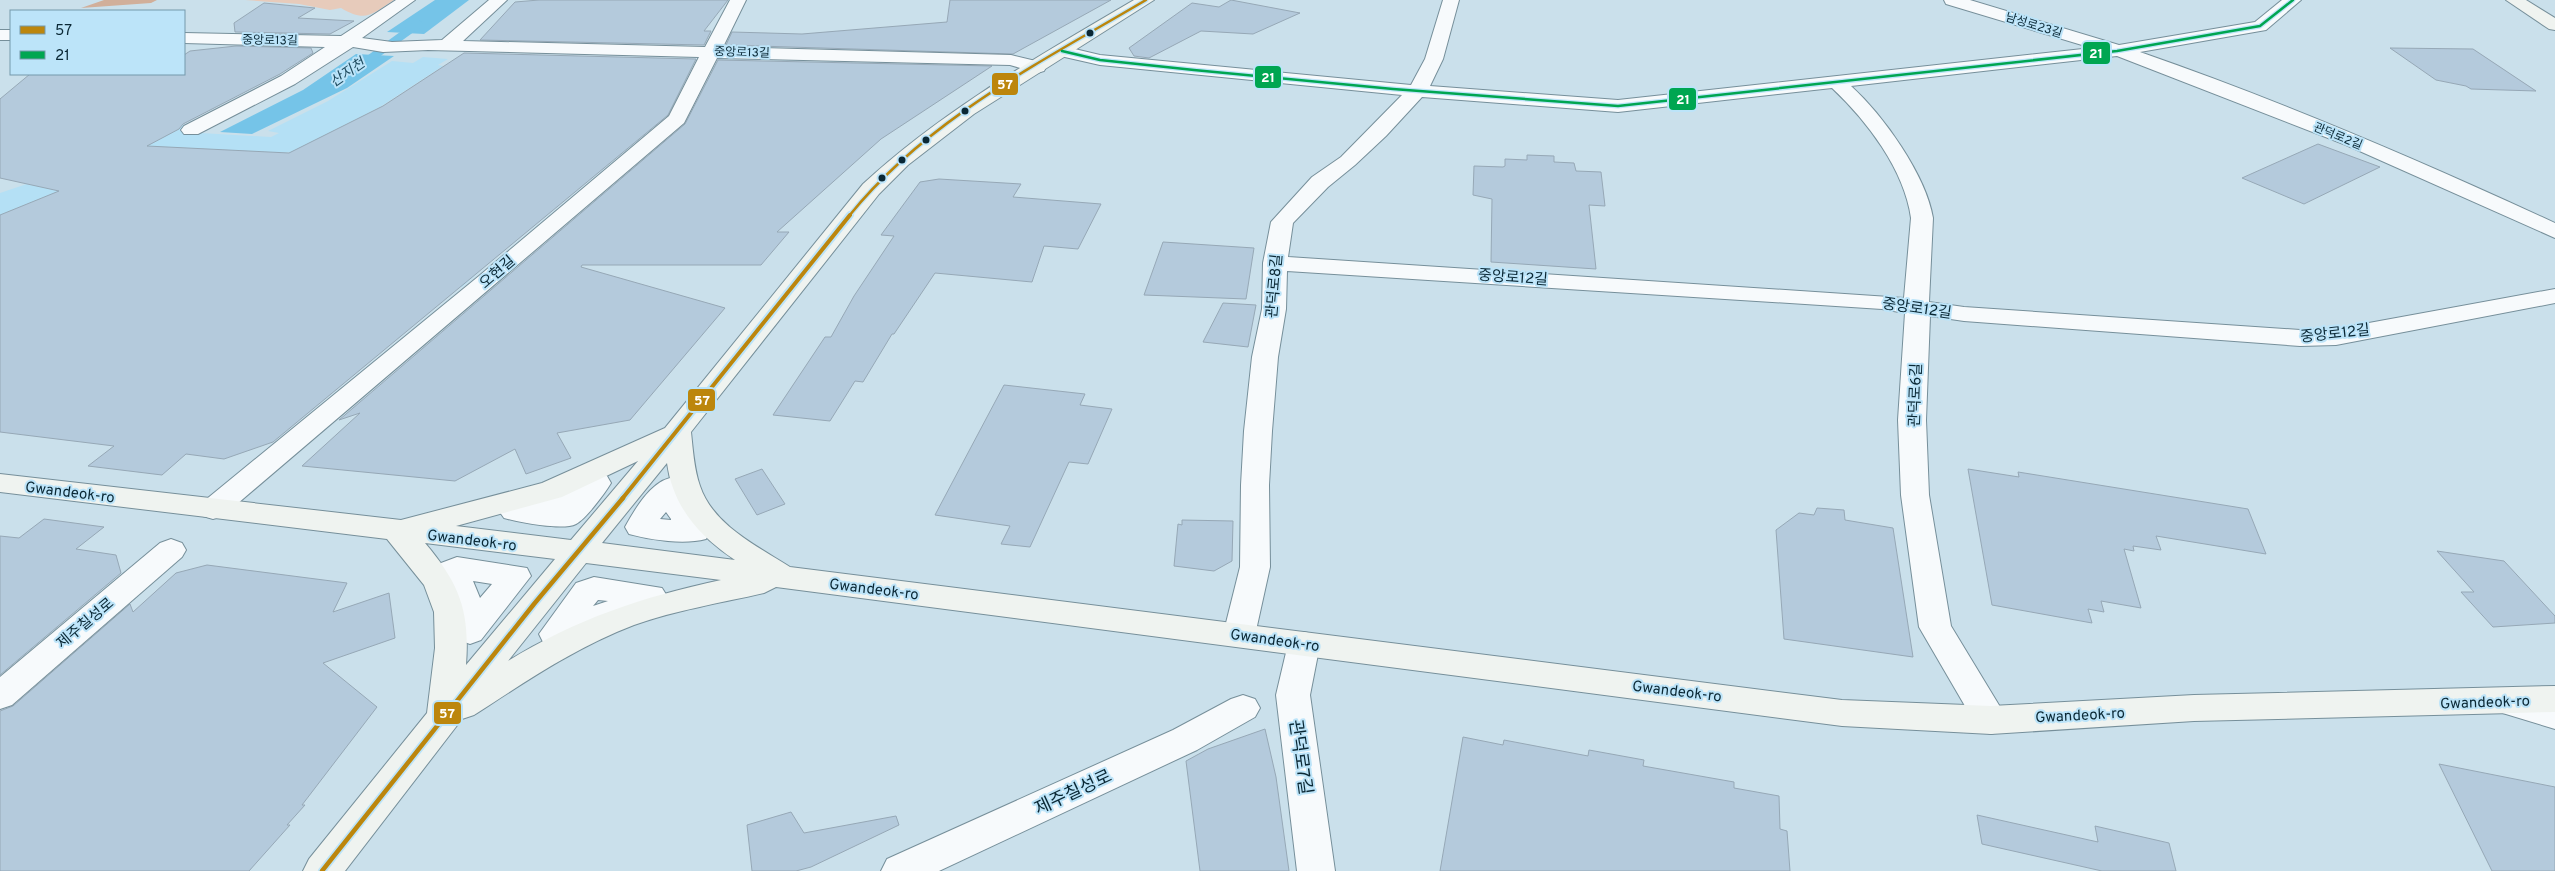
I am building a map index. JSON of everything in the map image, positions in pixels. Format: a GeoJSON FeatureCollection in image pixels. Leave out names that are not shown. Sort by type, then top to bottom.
{"type":"FeatureCollection","features":[{"type":"Feature","properties":{"kind":"main road"},"geometry":{"type":"LineString","coordinates":[[322,871],[578,551],[677,432],[854,208],[883,176],[940,129],[1146,0]]}},
{"type":"Feature","properties":{"kind":"main road"},"geometry":{"type":"LineString","coordinates":[[2514,0],[2555,25]]}},
{"type":"Feature","properties":{"kind":"main road"},"geometry":{"type":"LineString","coordinates":[[444,717],[452,622],[447,600],[439,582],[397,531],[517,501],[552,490],[584,477],[677,432]]}},
{"type":"Feature","properties":{"kind":"main road"},"geometry":{"type":"LineString","coordinates":[[677,432],[686,486],[695,507],[708,522],[730,541],[783,578]]}},
{"type":"Feature","properties":{"kind":"main road","name":"Gwandeok-ro"},"geometry":{"type":"LineString","coordinates":[[0,483],[578,551],[1842,713],[1991,720],[2194,708],[2507,702],[2555,699]]}},
{"type":"Feature","properties":{"kind":"main road"},"geometry":{"type":"LineString","coordinates":[[444,717],[565,643],[606,623],[687,599],[783,578]]}},
{"type":"Feature","properties":{"kind":"street"},"geometry":{"type":"LineString","coordinates":[[191,130],[362,43],[407,0]]}},
{"type":"Feature","properties":{"kind":"street"},"geometry":{"type":"LineString","coordinates":[[423,45],[499,0]]}},
{"type":"Feature","properties":{"kind":"street","name":"오현길"},"geometry":{"type":"LineString","coordinates":[[213,509],[677,119],[738,0]]}},
{"type":"Feature","properties":{"kind":"street","name":"관덕로8길"},"geometry":{"type":"LineString","coordinates":[[1239,635],[1255,567],[1255,485],[1258,432],[1265,357],[1274,309],[1275,263],[1282,222],[1320,182],[1348,161],[1379,132],[1418,90],[1434,59],[1450,10],[1451,0]]}},
{"type":"Feature","properties":{"kind":"street","name":"남성로23길"},"geometry":{"type":"LineString","coordinates":[[1952,0],[2117,51]]}},
{"type":"Feature","properties":{"kind":"street"},"geometry":{"type":"LineString","coordinates":[[1062,51],[1100,60],[1175,68],[1618,106],[2117,51],[2260,26],[2293,0]]}},
{"type":"Feature","properties":{"kind":"street","name":"중앙로13길"},"geometry":{"type":"LineString","coordinates":[[185,38],[1011,60],[1037,67]]}},
{"type":"Feature","properties":{"kind":"street","name":"관덕로2길"},"geometry":{"type":"LineString","coordinates":[[2117,51],[2258,103],[2395,159],[2555,231]]}},
{"type":"Feature","properties":{"kind":"street","name":"관덕로6길"},"geometry":{"type":"LineString","coordinates":[[1836,82],[1862,107],[1873,122],[1904,168],[1918,199],[1922,218],[1912,420],[1915,495],[1935,627],[1991,720]]}},
{"type":"Feature","properties":{"kind":"street","name":"중앙로12길"},"geometry":{"type":"LineString","coordinates":[[1275,263],[1668,288],[1917,307],[1964,314],[2300,338],[2336,336],[2555,296]]}},
{"type":"Feature","properties":{"kind":"street","name":"제주칠성로"},"geometry":{"type":"LineString","coordinates":[[0,696],[171,550]]}},
{"type":"Feature","properties":{"kind":"street","name":"관덕로7길"},"geometry":{"type":"LineString","coordinates":[[1304,644],[1293,695],[1316,871]]}},
{"type":"Feature","properties":{"kind":"street"},"geometry":{"type":"LineString","coordinates":[[2507,702],[2555,715]]}},
{"type":"Feature","properties":{"kind":"street","name":"제주칠성로"},"geometry":{"type":"LineString","coordinates":[[900,871],[1185,740],[1243,708]]}},
{"type":"Feature","properties":{"kind":"shaded area"},"geometry":{"type":"Polygon","coordinates":[[[104,0],[157,0],[151,3],[81,8],[104,0]]]}},
{"type":"Feature","properties":{"kind":"shaded area"},"geometry":{"type":"Polygon","coordinates":[[[245,0],[394,0],[374,13],[363,16],[350,13],[341,8],[330,10],[299,4],[245,0]]]}},
{"type":"Feature","properties":{"kind":"shaded area"},"geometry":{"type":"Polygon","coordinates":[[[423,57],[448,59],[438,65],[443,66],[380,107],[310,143],[655,122],[657,125],[299,157],[288,152],[242,172],[374,259],[479,272],[462,287],[326,267],[88,180],[0,215],[0,193],[146,144],[164,128],[184,125],[216,110],[184,132],[271,137],[279,133],[268,131],[328,101],[392,61],[413,63],[423,57]]]}},
{"type":"Feature","properties":{"kind":"water"},"geometry":{"type":"Polygon","coordinates":[[[435,0],[469,0],[424,34],[387,32],[435,0]]]}},
{"type":"Feature","properties":{"kind":"water"},"geometry":{"type":"Polygon","coordinates":[[[356,54],[394,56],[347,88],[252,134],[220,132],[303,90],[356,54]]]}},
{"type":"Feature","properties":{"kind":"building"},"geometry":{"type":"Polygon","coordinates":[[[539,0],[728,0],[704,31],[711,31],[704,45],[480,40],[515,2],[539,0]]]}},
{"type":"Feature","properties":{"kind":"building"},"geometry":{"type":"Polygon","coordinates":[[[950,0],[1111,0],[1013,54],[726,45],[732,32],[802,34],[947,22],[950,0]]]}},
{"type":"Feature","properties":{"kind":"building"},"geometry":{"type":"Polygon","coordinates":[[[1231,0],[1300,13],[1253,34],[1201,31],[1149,58],[1134,56],[1129,48],[1192,3],[1219,7],[1231,0]]]}},
{"type":"Feature","properties":{"kind":"building"},"geometry":{"type":"Polygon","coordinates":[[[264,3],[315,8],[298,18],[354,21],[330,34],[235,32],[234,23],[264,3]]]}},
{"type":"Feature","properties":{"kind":"building"},"geometry":{"type":"Polygon","coordinates":[[[236,46],[311,48],[313,53],[280,74],[183,124],[179,129],[147,146],[289,153],[383,106],[464,53],[696,59],[668,115],[273,442],[224,459],[186,454],[162,475],[88,466],[114,446],[0,432],[0,215],[59,191],[0,178],[0,99],[29,75],[185,75],[185,54],[190,51],[236,46]]]}},
{"type":"Feature","properties":{"kind":"building"},"geometry":{"type":"Polygon","coordinates":[[[2390,48],[2473,49],[2536,91],[2471,89],[2466,86],[2436,80],[2390,48]]]}},
{"type":"Feature","properties":{"kind":"building"},"geometry":{"type":"Polygon","coordinates":[[[718,60],[992,66],[881,139],[777,232],[789,232],[761,265],[582,265],[581,267],[725,308],[630,420],[557,433],[571,458],[526,474],[515,449],[455,481],[302,466],[360,413],[339,420],[685,124],[718,60]]]}},
{"type":"Feature","properties":{"kind":"building"},"geometry":{"type":"Polygon","coordinates":[[[2318,144],[2380,167],[2304,204],[2242,178],[2318,144]]]}},
{"type":"Feature","properties":{"kind":"building"},"geometry":{"type":"Polygon","coordinates":[[[1527,155],[1554,156],[1554,162],[1574,163],[1576,171],[1601,172],[1605,206],[1589,205],[1596,269],[1491,262],[1492,199],[1473,195],[1474,166],[1503,167],[1505,166],[1505,159],[1527,160],[1527,155]]]}},
{"type":"Feature","properties":{"kind":"building"},"geometry":{"type":"Polygon","coordinates":[[[939,179],[1021,184],[1013,197],[1101,204],[1078,249],[1044,246],[1032,282],[935,273],[894,334],[892,334],[863,382],[855,381],[830,421],[773,415],[825,337],[831,337],[854,296],[894,236],[881,235],[920,182],[939,179]]]}},
{"type":"Feature","properties":{"kind":"building"},"geometry":{"type":"Polygon","coordinates":[[[1163,242],[1254,248],[1246,299],[1144,295],[1163,242]]]}},
{"type":"Feature","properties":{"kind":"building"},"geometry":{"type":"Polygon","coordinates":[[[1223,303],[1256,305],[1248,347],[1203,342],[1223,303]]]}},
{"type":"Feature","properties":{"kind":"building"},"geometry":{"type":"Polygon","coordinates":[[[1004,385],[1085,394],[1080,405],[1112,409],[1088,464],[1069,462],[1030,547],[1001,544],[1010,526],[935,515],[1004,385]]]}},
{"type":"Feature","properties":{"kind":"building"},"geometry":{"type":"Polygon","coordinates":[[[762,469],[785,504],[757,515],[735,479],[762,469]]]}},
{"type":"Feature","properties":{"kind":"building"},"geometry":{"type":"Polygon","coordinates":[[[1968,469],[2019,477],[2018,472],[2248,509],[2266,554],[2156,536],[2161,550],[2133,546],[2134,551],[2124,549],[2141,608],[2101,601],[2104,612],[2088,609],[2092,623],[1992,605],[1968,469]]]}},
{"type":"Feature","properties":{"kind":"building"},"geometry":{"type":"Polygon","coordinates":[[[1817,508],[1844,510],[1845,520],[1893,528],[1913,657],[1784,639],[1776,530],[1799,513],[1814,515],[1817,508]]]}},
{"type":"Feature","properties":{"kind":"building"},"geometry":{"type":"Polygon","coordinates":[[[44,519],[104,527],[76,549],[116,555],[121,573],[0,675],[0,536],[19,538],[44,519]]]}},
{"type":"Feature","properties":{"kind":"building"},"geometry":{"type":"Polygon","coordinates":[[[1182,520],[1233,521],[1232,561],[1214,571],[1174,566],[1178,524],[1182,525],[1182,520]]]}},
{"type":"Feature","properties":{"kind":"building"},"geometry":{"type":"Polygon","coordinates":[[[2437,551],[2504,561],[2555,616],[2555,623],[2493,627],[2461,592],[2474,592],[2437,551]]]}},
{"type":"Feature","properties":{"kind":"building"},"geometry":{"type":"Polygon","coordinates":[[[207,565],[347,583],[333,612],[389,593],[395,638],[323,663],[377,707],[302,805],[305,805],[287,825],[290,825],[249,871],[0,871],[0,711],[13,706],[130,604],[133,612],[176,573],[207,565]]]}},
{"type":"Feature","properties":{"kind":"building"},"geometry":{"type":"Polygon","coordinates":[[[1265,729],[1276,777],[1289,871],[1200,871],[1186,761],[1208,749],[1265,729]]]}},
{"type":"Feature","properties":{"kind":"building"},"geometry":{"type":"Polygon","coordinates":[[[1463,737],[1503,745],[1504,740],[1588,756],[1589,750],[1644,760],[1643,766],[1734,782],[1734,788],[1779,796],[1780,829],[1787,831],[1790,871],[1440,871],[1463,737]]]}},
{"type":"Feature","properties":{"kind":"building"},"geometry":{"type":"Polygon","coordinates":[[[2439,764],[2555,787],[2555,871],[2492,871],[2439,764]]]}},
{"type":"Feature","properties":{"kind":"building"},"geometry":{"type":"Polygon","coordinates":[[[791,812],[804,833],[896,816],[899,825],[811,867],[796,871],[752,871],[747,825],[791,812]]]}},
{"type":"Feature","properties":{"kind":"building"},"geometry":{"type":"Polygon","coordinates":[[[1977,815],[2098,842],[2095,826],[2169,843],[2176,871],[2102,871],[1982,844],[1977,815]]]}},
{"type":"Feature","properties":{"kind":"waterway","name":"산지천"},"geometry":{"type":"LineString","coordinates":[[364,63],[418,24]]}},
{"type":"Feature","properties":{"kind":"transit line","name":"57"},"geometry":{"type":"LineString","coordinates":[[322,871],[534,604],[620,502],[871,189],[933,134],[967,110],[1002,86],[1146,0]]}},
{"type":"Feature","properties":{"kind":"transit line","name":"21"},"geometry":{"type":"LineString","coordinates":[[1062,51],[1100,60],[1194,70],[1393,89],[1618,106],[2117,51],[2260,26],[2293,0]]}}]}
